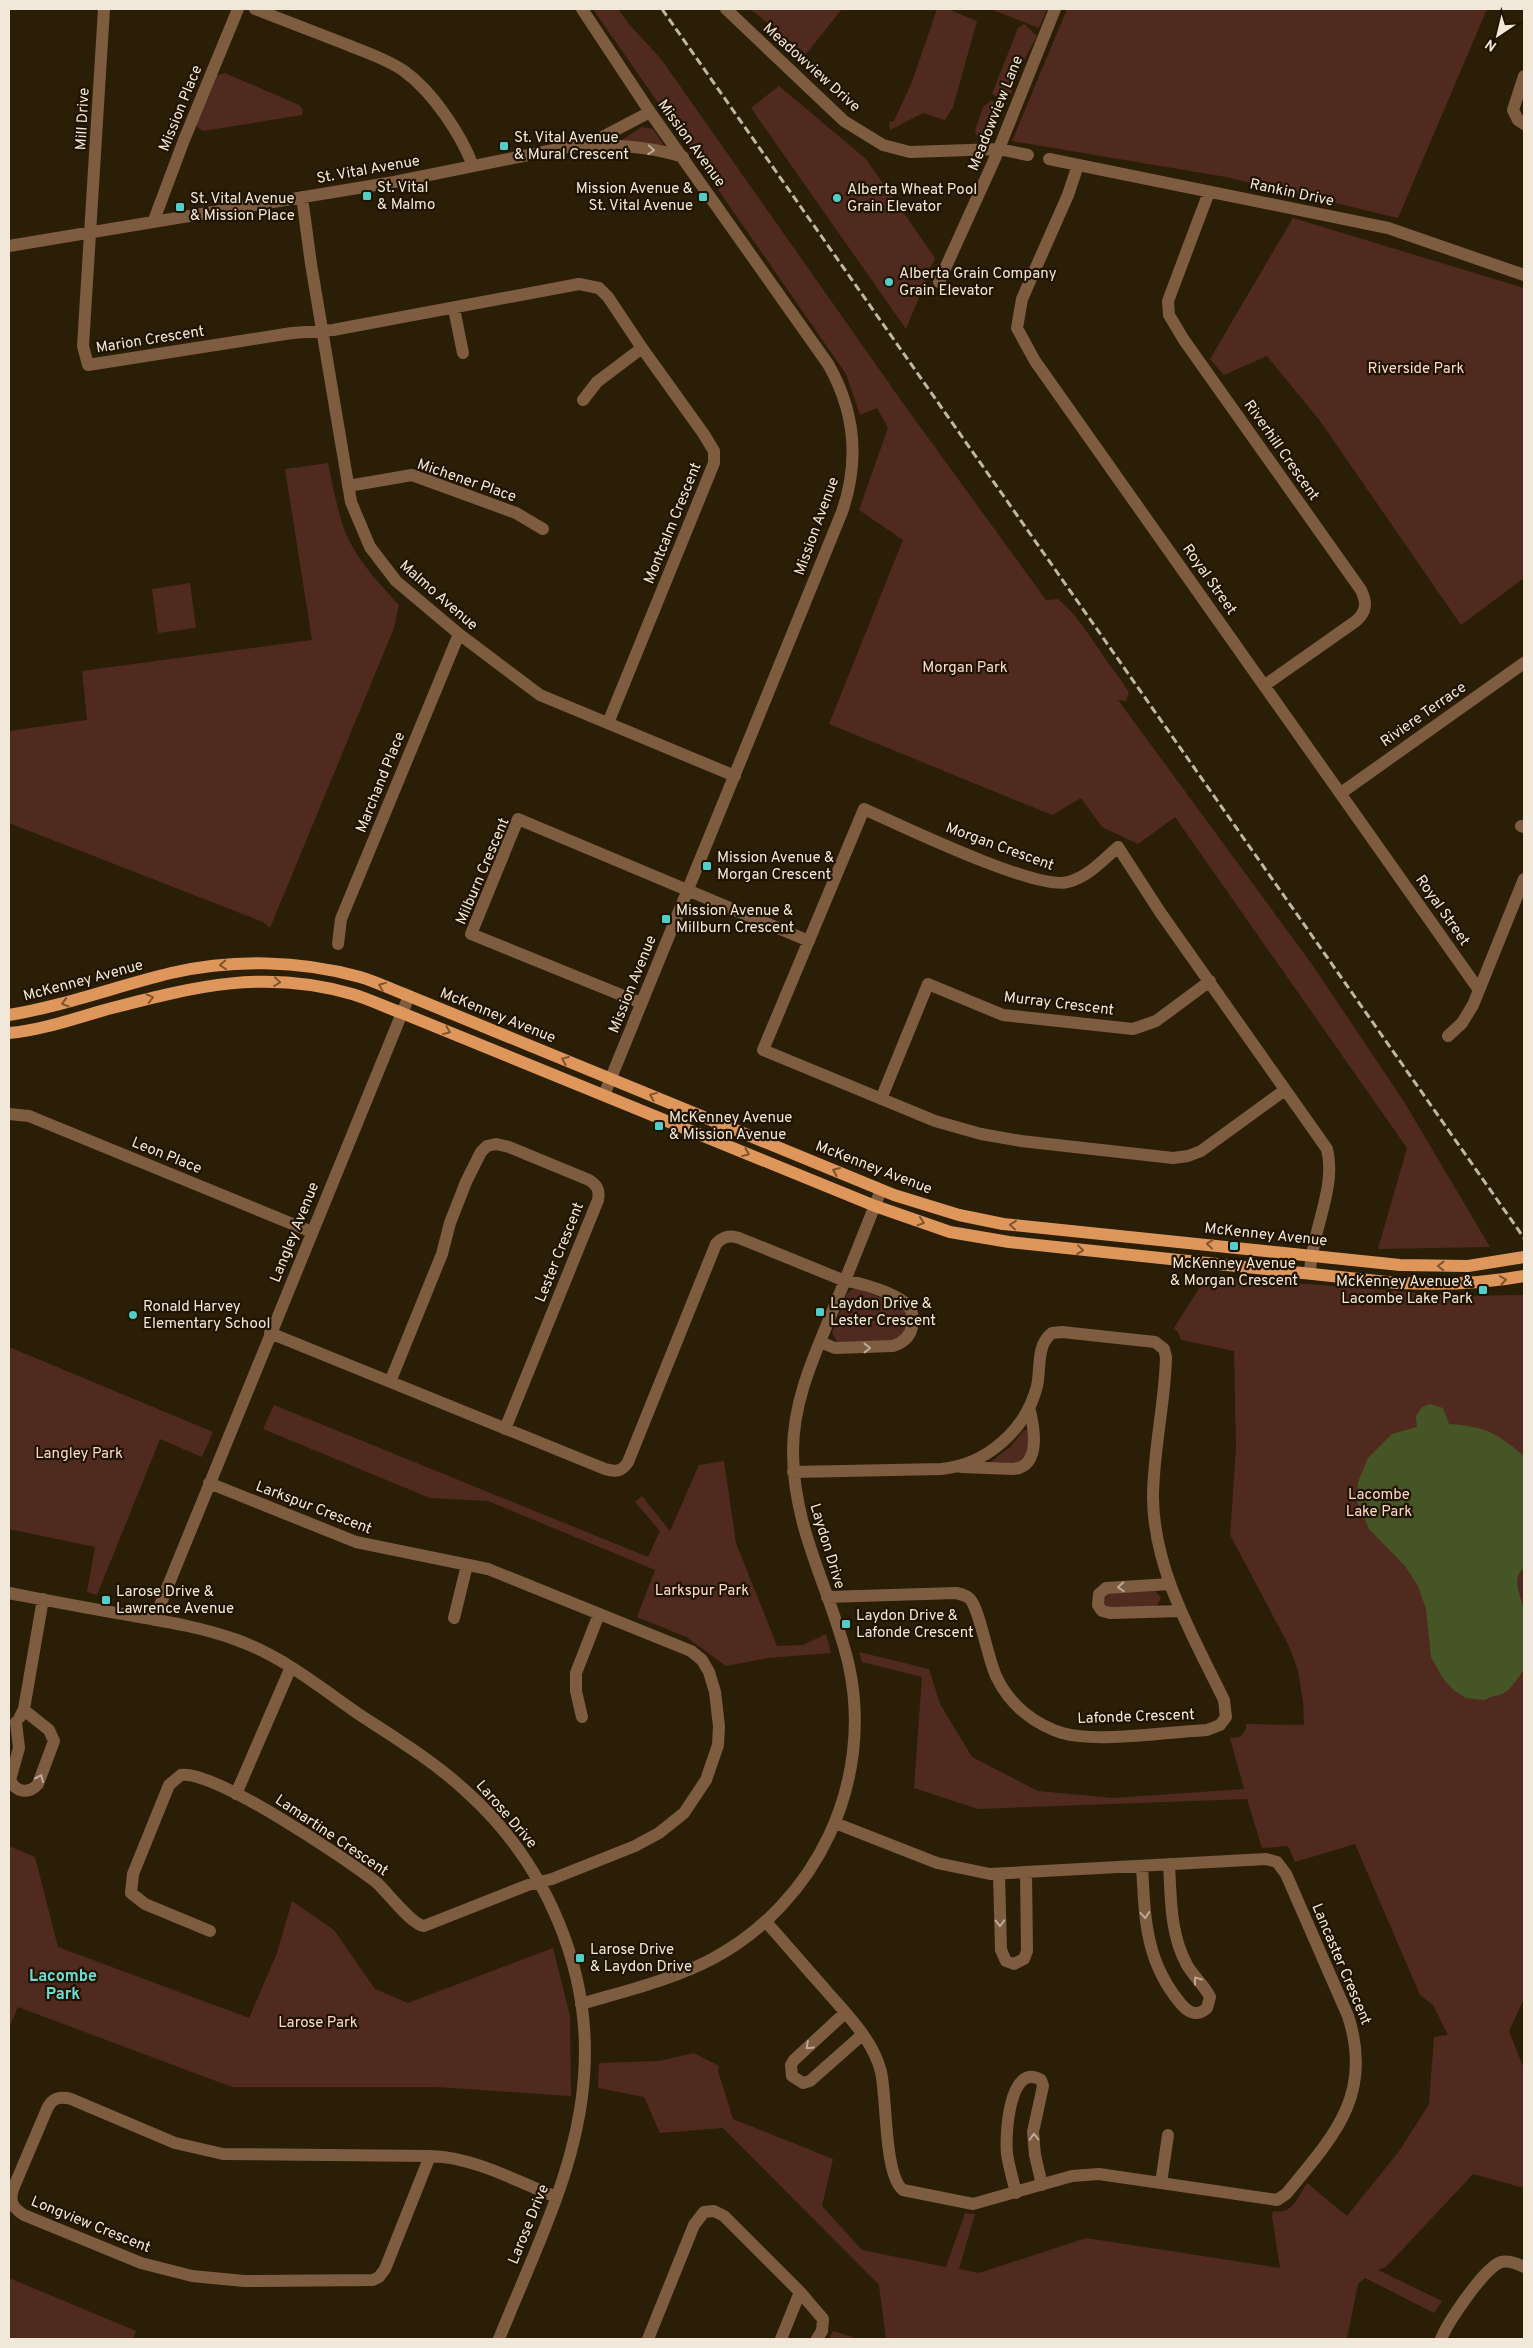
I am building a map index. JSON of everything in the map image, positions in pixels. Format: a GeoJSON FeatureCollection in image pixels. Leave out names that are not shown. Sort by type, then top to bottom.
{"type":"FeatureCollection","features":[{"type":"Feature","properties":{"kind":"main road","name":"McKenney Avenue"},"geometry":{"type":"LineString","coordinates":[[9,1015],[51,1007],[171,973],[222,965],[271,963],[327,969],[362,978],[409,996],[881,1190],[913,1202],[959,1215],[1002,1224],[1400,1265],[1468,1266],[1524,1257]]}},
{"type":"Feature","properties":{"kind":"main road"},"geometry":{"type":"LineString","coordinates":[[9,1033],[58,1023],[175,992],[229,982],[265,980],[320,986],[353,994],[402,1013],[874,1206],[950,1232],[1009,1242],[1440,1285],[1477,1283],[1524,1276]]}},
{"type":"Feature","properties":{"kind":"street","name":"Mill Drive"},"geometry":{"type":"LineString","coordinates":[[92,232],[104,9]]}},
{"type":"Feature","properties":{"kind":"street","name":"Mission Place"},"geometry":{"type":"LineString","coordinates":[[154,220],[184,140],[238,9]]}},
{"type":"Feature","properties":{"kind":"street"},"geometry":{"type":"LineString","coordinates":[[255,9],[382,59],[403,70],[420,85],[434,102],[467,149],[473,166]]}},
{"type":"Feature","properties":{"kind":"street","name":"Mission Avenue"},"geometry":{"type":"LineString","coordinates":[[582,9],[650,112],[828,364],[846,401],[854,442],[852,471],[846,498],[735,776],[604,1095]]}},
{"type":"Feature","properties":{"kind":"street","name":"Meadowview Drive"},"geometry":{"type":"LineString","coordinates":[[726,9],[844,121],[883,145],[910,152],[998,149],[1028,155]]}},
{"type":"Feature","properties":{"kind":"street","name":"Meadowview Lane"},"geometry":{"type":"LineString","coordinates":[[939,282],[998,149],[1055,9]]}},
{"type":"Feature","properties":{"kind":"street"},"geometry":{"type":"LineString","coordinates":[[1524,76],[1515,98],[1513,110],[1518,120],[1524,124]]}},
{"type":"Feature","properties":{"kind":"street","name":"St. Vital Avenue"},"geometry":{"type":"LineString","coordinates":[[585,146],[650,112]]}},
{"type":"Feature","properties":{"kind":"street","name":"St. Vital Avenue"},"geometry":{"type":"LineString","coordinates":[[9,246],[154,220],[302,197],[585,146],[663,151],[683,157]]}},
{"type":"Feature","properties":{"kind":"street","name":"Rankin Drive"},"geometry":{"type":"LineString","coordinates":[[1049,159],[1388,228],[1524,275]]}},
{"type":"Feature","properties":{"kind":"street","name":"Royal Street"},"geometry":{"type":"LineString","coordinates":[[1078,165],[1068,195],[1022,299],[1017,328],[1035,361],[1479,990]]}},
{"type":"Feature","properties":{"kind":"street","name":"Riverhill Crescent"},"geometry":{"type":"LineString","coordinates":[[1209,192],[1168,301],[1169,315],[1184,340],[1361,590],[1366,602],[1364,612],[1356,621],[1265,685]]}},
{"type":"Feature","properties":{"kind":"street","name":"Malmo Avenue"},"geometry":{"type":"LineString","coordinates":[[302,197],[348,486],[359,525],[379,561],[406,591],[540,695],[735,776]]}},
{"type":"Feature","properties":{"kind":"street","name":"Marion Crescent"},"geometry":{"type":"LineString","coordinates":[[92,232],[83,346],[88,365],[283,335],[322,331]]}},
{"type":"Feature","properties":{"kind":"street","name":"Montcalm Crescent"},"geometry":{"type":"LineString","coordinates":[[322,331],[454,309],[579,284],[599,288],[608,298],[714,451],[714,463],[608,723]]}},
{"type":"Feature","properties":{"kind":"street"},"geometry":{"type":"LineString","coordinates":[[454,309],[463,352]]}},
{"type":"Feature","properties":{"kind":"street"},"geometry":{"type":"LineString","coordinates":[[583,400],[597,382],[642,348]]}},
{"type":"Feature","properties":{"kind":"street","name":"Michener Place"},"geometry":{"type":"LineString","coordinates":[[348,486],[412,475],[516,513],[543,529]]}},
{"type":"Feature","properties":{"kind":"street","name":"Marchand Place"},"geometry":{"type":"LineString","coordinates":[[338,944],[341,919],[459,634]]}},
{"type":"Feature","properties":{"kind":"street","name":"Riviere Terrace"},"geometry":{"type":"LineString","coordinates":[[1341,792],[1524,663]]}},
{"type":"Feature","properties":{"kind":"street","name":"Morgan Crescent"},"geometry":{"type":"LineString","coordinates":[[1284,1090],[1202,1151],[1174,1158],[1001,1138],[943,1123],[763,1050],[864,809],[977,858],[1051,883],[1068,882],[1087,873],[1118,847],[1284,1090],[1327,1149],[1329,1158],[1328,1182],[1310,1255],[1310,1273]]}},
{"type":"Feature","properties":{"kind":"street","name":"Milburn Crescent"},"geometry":{"type":"LineString","coordinates":[[641,1003],[471,934],[518,819],[688,891]]}},
{"type":"Feature","properties":{"kind":"street"},"geometry":{"type":"LineString","coordinates":[[1448,1036],[1466,1018],[1524,879]]}},
{"type":"Feature","properties":{"kind":"street"},"geometry":{"type":"LineString","coordinates":[[688,891],[809,940]]}},
{"type":"Feature","properties":{"kind":"street","name":"Murray Crescent"},"geometry":{"type":"LineString","coordinates":[[880,1099],[928,984],[1003,1015],[1133,1029],[1156,1021],[1210,981]]}},
{"type":"Feature","properties":{"kind":"street","name":"Langley Avenue"},"geometry":{"type":"LineString","coordinates":[[154,1620],[409,996]]}},
{"type":"Feature","properties":{"kind":"street","name":"Leon Place"},"geometry":{"type":"LineString","coordinates":[[9,1114],[29,1116],[312,1232]]}},
{"type":"Feature","properties":{"kind":"street","name":"Lester Crescent"},"geometry":{"type":"LineString","coordinates":[[390,1382],[442,1254],[450,1224],[466,1182],[481,1152],[487,1146],[496,1144],[509,1147],[593,1182],[598,1188],[599,1195],[505,1428]]}},
{"type":"Feature","properties":{"kind":"street","name":"Laydon Drive"},"geometry":{"type":"LineString","coordinates":[[581,2004],[700,1965],[733,1947],[766,1922],[787,1901],[810,1871],[835,1823],[845,1797],[854,1749],[854,1706],[849,1666],[802,1527],[794,1472],[793,1448],[797,1410],[804,1382],[881,1190]]}},
{"type":"Feature","properties":{"kind":"street"},"geometry":{"type":"LineString","coordinates":[[270,1333],[605,1469],[615,1471],[624,1468],[628,1462],[716,1244],[726,1236],[739,1238],[845,1281],[857,1282],[904,1302],[912,1314],[912,1330],[902,1342],[889,1347],[835,1348],[820,1342]]}},
{"type":"Feature","properties":{"kind":"street","name":"Lafonde Crescent"},"geometry":{"type":"LineString","coordinates":[[827,1597],[956,1592],[964,1595],[974,1606],[993,1671],[1012,1701],[1027,1716],[1063,1733],[1083,1736],[1207,1730],[1216,1727],[1224,1721],[1226,1713],[1224,1700],[1181,1611],[1170,1584],[1159,1545],[1153,1499],[1166,1361],[1161,1346],[1145,1340],[1062,1332],[1052,1333],[1045,1340],[1042,1347],[1037,1386],[1029,1407],[1021,1420],[1005,1439],[978,1459],[956,1467]]}},
{"type":"Feature","properties":{"kind":"street","name":"Lafonde Crescent"},"geometry":{"type":"LineString","coordinates":[[794,1472],[956,1467],[1013,1469],[1024,1466],[1032,1456],[1035,1427],[1029,1407]]}},
{"type":"Feature","properties":{"kind":"street","name":"Larkspur Crescent"},"geometry":{"type":"LineString","coordinates":[[209,1483],[350,1540],[388,1550],[492,1570],[690,1651],[702,1660],[709,1672],[715,1692],[719,1715],[718,1745],[702,1788],[684,1813],[669,1826],[635,1846],[539,1883]]}},
{"type":"Feature","properties":{"kind":"street"},"geometry":{"type":"LineString","coordinates":[[454,1618],[467,1564]]}},
{"type":"Feature","properties":{"kind":"street"},"geometry":{"type":"LineString","coordinates":[[1170,1584],[1106,1588],[1099,1594],[1098,1605],[1102,1611],[1110,1614],[1181,1611]]}},
{"type":"Feature","properties":{"kind":"street","name":"Larose Drive"},"geometry":{"type":"LineString","coordinates":[[9,1593],[154,1620],[235,1639],[291,1667],[459,1785],[504,1830],[524,1857],[539,1883],[567,1943],[581,2004],[585,2060],[582,2103],[575,2138],[556,2197],[499,2339]]}},
{"type":"Feature","properties":{"kind":"street"},"geometry":{"type":"LineString","coordinates":[[24,1710],[49,1730],[54,1740],[38,1784],[34,1789],[24,1792],[16,1789],[10,1780],[18,1748],[12,1724],[24,1710],[43,1600]]}},
{"type":"Feature","properties":{"kind":"street"},"geometry":{"type":"LineString","coordinates":[[582,1716],[576,1691],[576,1673],[599,1614]]}},
{"type":"Feature","properties":{"kind":"street"},"geometry":{"type":"LineString","coordinates":[[236,1794],[291,1667]]}},
{"type":"Feature","properties":{"kind":"street","name":"Lamartine Crescent"},"geometry":{"type":"LineString","coordinates":[[210,1931],[139,1901],[131,1893],[131,1881],[170,1785],[175,1778],[185,1774],[193,1775],[236,1794],[290,1824],[366,1875],[420,1926],[432,1925],[539,1883]]}},
{"type":"Feature","properties":{"kind":"street","name":"Lancaster Crescent"},"geometry":{"type":"LineString","coordinates":[[766,1922],[862,2035],[880,2071],[891,2171],[897,2185],[911,2193],[973,2204],[1072,2176],[1089,2174],[1268,2199],[1281,2198],[1326,2146],[1341,2124],[1351,2100],[1357,2070],[1356,2040],[1348,2016],[1283,1868],[1277,1862],[1266,1859],[999,1874],[966,1870],[937,1863],[835,1823]]}},
{"type":"Feature","properties":{"kind":"street"},"geometry":{"type":"LineString","coordinates":[[1142,1866],[1147,1933],[1157,1966],[1168,1986],[1184,2007],[1191,2013],[1199,2013],[1207,2008],[1210,1997],[1188,1966],[1176,1940],[1172,1916],[1169,1864]]}},
{"type":"Feature","properties":{"kind":"street"},"geometry":{"type":"LineString","coordinates":[[999,1874],[1001,1950],[1006,1961],[1014,1964],[1024,1959],[1027,1951],[1026,1873]]}},
{"type":"Feature","properties":{"kind":"street"},"geometry":{"type":"LineString","coordinates":[[845,2013],[794,2060],[791,2065],[792,2076],[803,2083],[810,2081],[862,2035]]}},
{"type":"Feature","properties":{"kind":"street"},"geometry":{"type":"LineString","coordinates":[[1016,2192],[1007,2155],[1007,2130],[1015,2091],[1023,2078],[1028,2076],[1041,2080],[1044,2086],[1033,2132],[1035,2155],[1042,2185]]}},
{"type":"Feature","properties":{"kind":"street","name":"Longview Crescent"},"geometry":{"type":"LineString","coordinates":[[430,2156],[385,2269],[379,2277],[373,2280],[236,2280],[176,2272],[130,2259],[24,2214],[14,2206],[11,2200],[13,2189],[47,2109],[53,2100],[59,2097],[71,2099],[175,2143],[223,2154],[430,2156],[470,2162],[556,2197]]}},
{"type":"Feature","properties":{"kind":"street"},"geometry":{"type":"LineString","coordinates":[[1161,2183],[1168,2135]]}},
{"type":"Feature","properties":{"kind":"street"},"geometry":{"type":"LineString","coordinates":[[648,2339],[694,2225],[704,2212],[714,2211],[724,2216],[800,2292],[823,2319],[822,2331],[817,2339]]}},
{"type":"Feature","properties":{"kind":"street"},"geometry":{"type":"LineString","coordinates":[[1441,2339],[1452,2315],[1495,2266],[1505,2261],[1524,2266]]}},
{"type":"Feature","properties":{"kind":"street"},"geometry":{"type":"LineString","coordinates":[[781,2339],[800,2292]]}},
{"type":"Feature","properties":{"kind":"green space","name":"Morgan Park"},"geometry":{"type":"Polygon","coordinates":[[[593,9],[618,9],[661,59],[905,406],[1046,600],[1058,599],[1082,625],[1129,693],[1126,701],[1118,700],[1311,963],[1403,1100],[1490,1247],[1378,1249],[1407,1148],[1175,817],[1138,844],[1102,827],[1081,798],[1052,815],[829,724],[903,540],[859,510],[888,428],[877,408],[860,415],[846,374],[593,9]]]}},
{"type":"Feature","properties":{"kind":"green space"},"geometry":{"type":"Polygon","coordinates":[[[750,9],[842,9],[806,54],[750,9]]]}},
{"type":"Feature","properties":{"kind":"green space"},"geometry":{"type":"Polygon","coordinates":[[[937,9],[948,9],[977,21],[953,107],[945,120],[923,113],[890,130],[889,122],[894,121],[912,82],[937,9]]]}},
{"type":"Feature","properties":{"kind":"green space"},"geometry":{"type":"Polygon","coordinates":[[[990,9],[1047,9],[1039,28],[990,9]]]}},
{"type":"Feature","properties":{"kind":"green space"},"geometry":{"type":"Polygon","coordinates":[[[1067,9],[1487,9],[1398,218],[1226,177],[1012,141],[1067,9]]]}},
{"type":"Feature","properties":{"kind":"green space"},"geometry":{"type":"Polygon","coordinates":[[[1024,24],[1037,36],[1012,82],[1012,92],[1004,100],[992,94],[1018,28],[1024,24]]]}},
{"type":"Feature","properties":{"kind":"green space"},"geometry":{"type":"Polygon","coordinates":[[[225,73],[299,105],[303,110],[302,115],[203,131],[197,127],[196,120],[215,76],[225,73]]]}},
{"type":"Feature","properties":{"kind":"green space"},"geometry":{"type":"Polygon","coordinates":[[[779,86],[866,159],[935,258],[906,329],[751,108],[779,86]]]}},
{"type":"Feature","properties":{"kind":"green space"},"geometry":{"type":"Polygon","coordinates":[[[992,100],[1002,111],[986,136],[977,136],[975,131],[983,107],[992,100]]]}},
{"type":"Feature","properties":{"kind":"green space"},"geometry":{"type":"Polygon","coordinates":[[[642,127],[653,129],[664,145],[617,143],[642,127]]]}},
{"type":"Feature","properties":{"kind":"green space","name":"Riverside Park"},"geometry":{"type":"Polygon","coordinates":[[[1293,218],[1524,288],[1524,578],[1461,625],[1320,421],[1267,356],[1224,375],[1210,359],[1293,218]]]}},
{"type":"Feature","properties":{"kind":"green space"},"geometry":{"type":"Polygon","coordinates":[[[328,463],[346,535],[366,567],[399,605],[394,628],[270,928],[263,922],[9,823],[9,731],[87,720],[82,671],[312,640],[285,469],[328,463]]]}},
{"type":"Feature","properties":{"kind":"green space"},"geometry":{"type":"Polygon","coordinates":[[[190,583],[196,628],[158,633],[152,589],[190,583]]]}},
{"type":"Feature","properties":{"kind":"green space","name":"Lacombe Lake Park"},"geometry":{"type":"Polygon","coordinates":[[[1207,1276],[1457,1296],[1524,1295],[1524,1999],[1509,2031],[1524,2069],[1524,2188],[1473,2174],[1386,2267],[1378,2270],[1442,2301],[1434,2313],[1365,2278],[1358,2284],[1347,2339],[886,2339],[879,2285],[723,2128],[660,2133],[644,2097],[598,2088],[599,2063],[659,2061],[694,2053],[719,2066],[718,2071],[733,2119],[833,2159],[822,2206],[862,2250],[946,2267],[965,2213],[975,2214],[959,2269],[979,2273],[1086,2238],[1280,2268],[1272,2216],[1273,2211],[1280,2212],[1290,2208],[1307,2183],[1347,2216],[1400,2150],[1429,2104],[1434,2037],[1448,2035],[1433,2005],[1420,1995],[1355,1844],[1295,1862],[1288,1846],[1262,1848],[1247,1799],[978,1809],[914,1788],[922,1677],[862,1662],[859,1652],[929,1669],[940,1704],[972,1757],[1038,1791],[1113,1798],[1244,1789],[1230,1738],[1240,1737],[1246,1729],[1246,1724],[1304,1725],[1303,1701],[1298,1671],[1289,1646],[1230,1535],[1236,1449],[1234,1351],[1181,1340],[1174,1328],[1207,1276]]]}},
{"type":"Feature","properties":{"kind":"green space"},"geometry":{"type":"Polygon","coordinates":[[[856,1288],[899,1305],[907,1315],[905,1333],[893,1341],[837,1342],[832,1333],[847,1294],[856,1288]]]}},
{"type":"Feature","properties":{"kind":"green space","name":"Langley Park"},"geometry":{"type":"Polygon","coordinates":[[[9,1347],[213,1432],[202,1457],[160,1439],[97,1595],[87,1592],[95,1547],[9,1529],[9,1347]]]}},
{"type":"Feature","properties":{"kind":"green space","name":"Larkspur Park"},"geometry":{"type":"Polygon","coordinates":[[[274,1405],[648,1557],[660,1531],[635,1502],[642,1496],[670,1531],[699,1465],[724,1461],[736,1543],[777,1646],[803,1645],[826,1634],[831,1653],[768,1658],[726,1666],[686,1637],[637,1617],[655,1570],[488,1501],[430,1498],[263,1429],[274,1405]]]}},
{"type":"Feature","properties":{"kind":"green space"},"geometry":{"type":"Polygon","coordinates":[[[1024,1430],[1029,1431],[1027,1453],[1018,1463],[989,1463],[1010,1447],[1024,1430]]]}},
{"type":"Feature","properties":{"kind":"green space"},"geometry":{"type":"Polygon","coordinates":[[[1155,1591],[1161,1598],[1157,1606],[1112,1609],[1106,1606],[1104,1602],[1107,1594],[1111,1593],[1155,1591]]]}},
{"type":"Feature","properties":{"kind":"green space","name":"Larose Park"},"geometry":{"type":"Polygon","coordinates":[[[9,1846],[35,1857],[58,1947],[249,2018],[277,1953],[292,1901],[334,1930],[375,1989],[408,2003],[553,1948],[570,2016],[571,2096],[437,2087],[232,2087],[18,2007],[9,2028],[9,1846]]]}},
{"type":"Feature","properties":{"kind":"green space"},"geometry":{"type":"Polygon","coordinates":[[[9,2278],[136,2331],[133,2339],[9,2339],[9,2278]]]}},
{"type":"Feature","properties":{"kind":"green space"},"geometry":{"type":"Polygon","coordinates":[[[833,2331],[859,2339],[829,2339],[833,2331]]]}},
{"type":"Feature","properties":{"kind":"shaded area"},"geometry":{"type":"Polygon","coordinates":[[[1430,1404],[1443,1408],[1449,1424],[1473,1427],[1490,1432],[1524,1456],[1524,1568],[1520,1572],[1517,1583],[1525,1615],[1524,1668],[1510,1688],[1500,1695],[1485,1700],[1466,1698],[1453,1690],[1442,1677],[1431,1657],[1426,1609],[1418,1586],[1405,1566],[1369,1529],[1357,1501],[1358,1482],[1368,1458],[1392,1434],[1417,1427],[1416,1416],[1422,1407],[1430,1404]]]}},
{"type":"Feature","properties":{"kind":"railway"},"geometry":{"type":"LineString","coordinates":[[662,9],[1524,1238]]}},
{"type":"Feature","properties":{"kind":"place","name":"St. Vital Avenue & Mural Crescent"},"geometry":{"type":"Point","coordinates":[504,146]}},
{"type":"Feature","properties":{"kind":"place","name":"St. Vital & Malmo"},"geometry":{"type":"Point","coordinates":[367,196]}},
{"type":"Feature","properties":{"kind":"place","name":"Mission Avenue & St. Vital Avenue"},"geometry":{"type":"Point","coordinates":[703,197]}},
{"type":"Feature","properties":{"kind":"place","name":"Alberta Wheat Pool Grain Elevator"},"geometry":{"type":"Point","coordinates":[837,198]}},
{"type":"Feature","properties":{"kind":"place","name":"St. Vital Avenue & Mission Place"},"geometry":{"type":"Point","coordinates":[180,207]}},
{"type":"Feature","properties":{"kind":"place","name":"Alberta Grain Company Grain Elevator"},"geometry":{"type":"Point","coordinates":[889,282]}},
{"type":"Feature","properties":{"kind":"place","name":"Mission Avenue & Morgan Crescent"},"geometry":{"type":"Point","coordinates":[707,866]}},
{"type":"Feature","properties":{"kind":"place","name":"Mission Avenue & Millburn Crescent"},"geometry":{"type":"Point","coordinates":[666,919]}},
{"type":"Feature","properties":{"kind":"place","name":"McKenney Avenue & Mission Avenue"},"geometry":{"type":"Point","coordinates":[659,1126]}},
{"type":"Feature","properties":{"kind":"place","name":"McKenney Avenue & Morgan Crescent"},"geometry":{"type":"Point","coordinates":[1234,1246]}},
{"type":"Feature","properties":{"kind":"place","name":"McKenney Avenue & Lacombe Lake Park"},"geometry":{"type":"Point","coordinates":[1483,1290]}},
{"type":"Feature","properties":{"kind":"place","name":"Laydon Drive & Lester Crescent"},"geometry":{"type":"Point","coordinates":[820,1312]}},
{"type":"Feature","properties":{"kind":"place","name":"Ronald Harvey Elementary School"},"geometry":{"type":"Point","coordinates":[133,1315]}},
{"type":"Feature","properties":{"kind":"place","name":"Larose Drive & Lawrence Avenue"},"geometry":{"type":"Point","coordinates":[106,1600]}},
{"type":"Feature","properties":{"kind":"place","name":"Laydon Drive & Lafonde Crescent"},"geometry":{"type":"Point","coordinates":[846,1624]}},
{"type":"Feature","properties":{"kind":"place","name":"Larose Drive & Laydon Drive"},"geometry":{"type":"Point","coordinates":[580,1958]}},
{"type":"Feature","properties":{"kind":"district","name":"Lacombe Park"},"geometry":{"type":"Point","coordinates":[63,1984]}}]}
